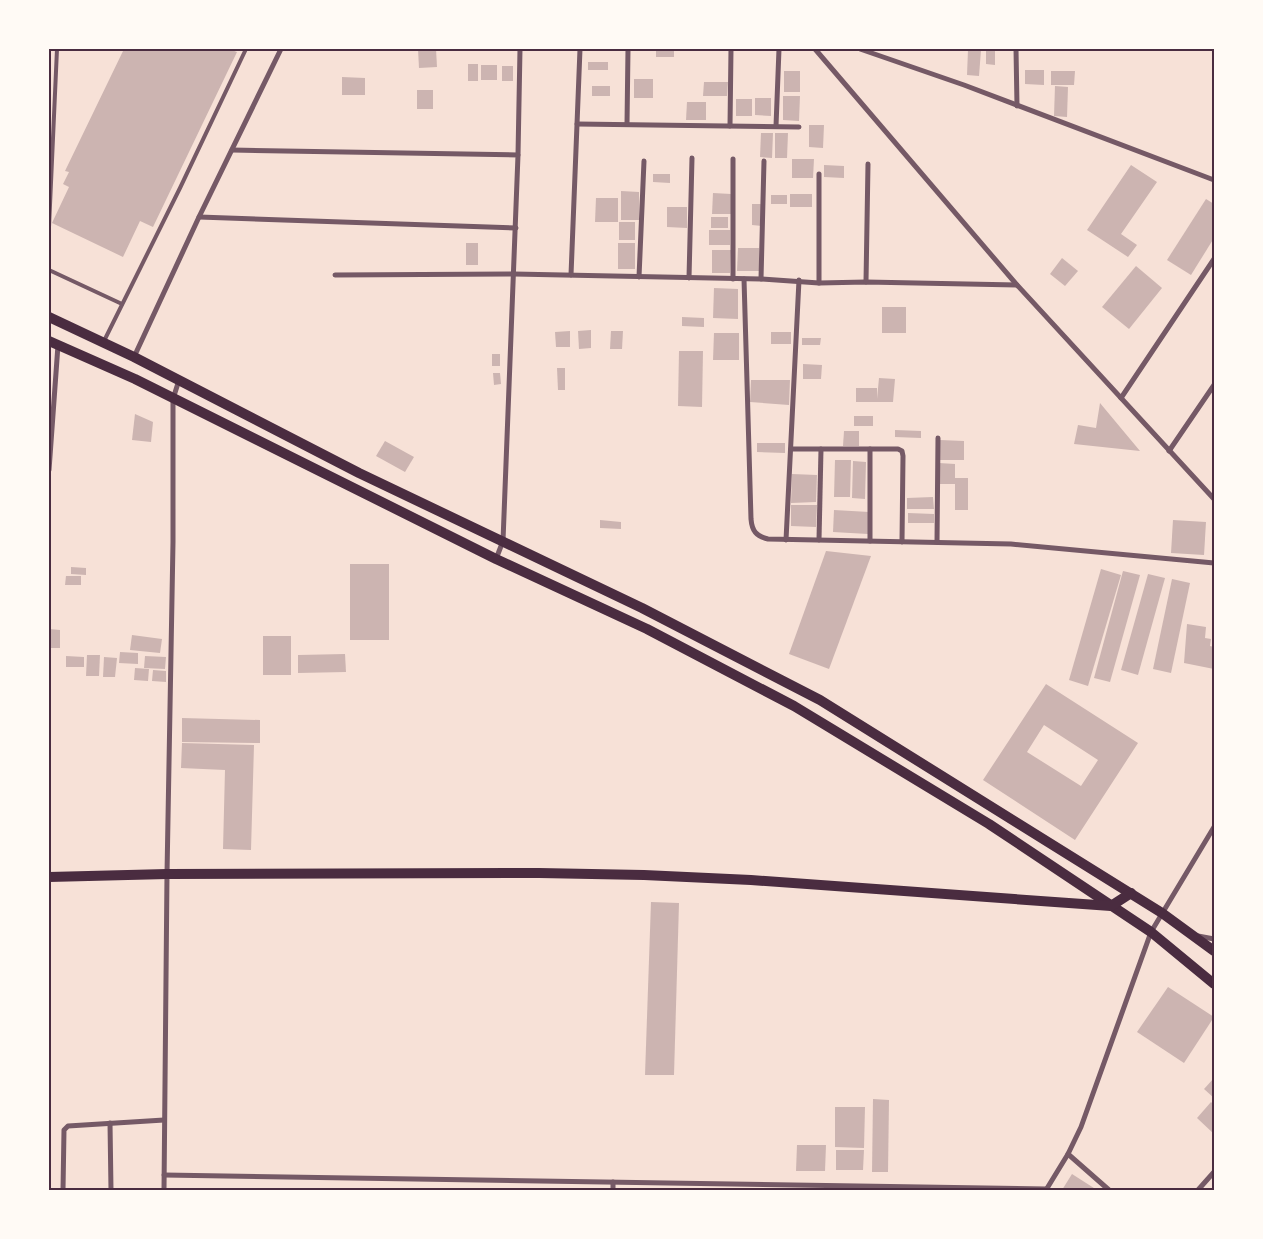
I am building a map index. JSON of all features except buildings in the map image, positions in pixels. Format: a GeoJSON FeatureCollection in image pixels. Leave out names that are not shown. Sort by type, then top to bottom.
{"type":"FeatureCollection","features":[{"type":"Feature","properties":{"kind":"main road"},"geometry":{"type":"LineString","coordinates":[[49,318],[134,357],[360,473],[642,608],[820,700],[1131,893],[1214,951]]}},
{"type":"Feature","properties":{"kind":"main road"},"geometry":{"type":"LineString","coordinates":[[53,343],[135,379],[496,560],[646,629],[794,706],[988,824],[1151,932],[1214,984]]}},
{"type":"Feature","properties":{"kind":"main road"},"geometry":{"type":"LineString","coordinates":[[49,877],[167,874],[539,873],[644,875],[761,880],[1111,906],[1131,893]]}},
{"type":"Feature","properties":{"kind":"street"},"geometry":{"type":"LineString","coordinates":[[134,357],[199,217],[281,49]]}},
{"type":"Feature","properties":{"kind":"street"},"geometry":{"type":"LineString","coordinates":[[496,560],[503,541],[516,228],[520,49]]}},
{"type":"Feature","properties":{"kind":"street"},"geometry":{"type":"LineString","coordinates":[[571,275],[580,49]]}},
{"type":"Feature","properties":{"kind":"street"},"geometry":{"type":"LineString","coordinates":[[627,124],[628,49]]}},
{"type":"Feature","properties":{"kind":"street"},"geometry":{"type":"LineString","coordinates":[[730,126],[731,49]]}},
{"type":"Feature","properties":{"kind":"street"},"geometry":{"type":"LineString","coordinates":[[776,126],[779,49]]}},
{"type":"Feature","properties":{"kind":"street"},"geometry":{"type":"LineString","coordinates":[[815,49],[1017,285],[1214,500]]}},
{"type":"Feature","properties":{"kind":"street"},"geometry":{"type":"LineString","coordinates":[[860,49],[1214,180]]}},
{"type":"Feature","properties":{"kind":"street"},"geometry":{"type":"LineString","coordinates":[[1016,49],[1017,106]]}},
{"type":"Feature","properties":{"kind":"street"},"geometry":{"type":"LineString","coordinates":[[577,124],[799,127]]}},
{"type":"Feature","properties":{"kind":"street"},"geometry":{"type":"LineString","coordinates":[[232,150],[518,155]]}},
{"type":"Feature","properties":{"kind":"street"},"geometry":{"type":"LineString","coordinates":[[689,278],[692,158]]}},
{"type":"Feature","properties":{"kind":"street"},"geometry":{"type":"LineString","coordinates":[[733,279],[734,159]]}},
{"type":"Feature","properties":{"kind":"street"},"geometry":{"type":"LineString","coordinates":[[639,277],[644,161]]}},
{"type":"Feature","properties":{"kind":"street"},"geometry":{"type":"LineString","coordinates":[[761,279],[764,161]]}},
{"type":"Feature","properties":{"kind":"street"},"geometry":{"type":"LineString","coordinates":[[866,282],[868,164]]}},
{"type":"Feature","properties":{"kind":"street"},"geometry":{"type":"LineString","coordinates":[[819,174],[819,283]]}},
{"type":"Feature","properties":{"kind":"street"},"geometry":{"type":"LineString","coordinates":[[199,217],[516,228]]}},
{"type":"Feature","properties":{"kind":"street"},"geometry":{"type":"LineString","coordinates":[[1121,398],[1214,259]]}},
{"type":"Feature","properties":{"kind":"street"},"geometry":{"type":"LineString","coordinates":[[335,275],[514,274],[799,280],[819,283],[1017,285]]}},
{"type":"Feature","properties":{"kind":"street"},"geometry":{"type":"LineString","coordinates":[[744,279],[752,528],[755,534],[768,540],[1010,544],[1214,563]]}},
{"type":"Feature","properties":{"kind":"street"},"geometry":{"type":"LineString","coordinates":[[786,540],[799,280]]}},
{"type":"Feature","properties":{"kind":"street"},"geometry":{"type":"LineString","coordinates":[[49,470],[53,343]]}},
{"type":"Feature","properties":{"kind":"street"},"geometry":{"type":"LineString","coordinates":[[164,1190],[173,542],[172,399],[179,380]]}},
{"type":"Feature","properties":{"kind":"street"},"geometry":{"type":"LineString","coordinates":[[1169,450],[1214,385]]}},
{"type":"Feature","properties":{"kind":"street"},"geometry":{"type":"LineString","coordinates":[[936,542],[938,438]]}},
{"type":"Feature","properties":{"kind":"street"},"geometry":{"type":"LineString","coordinates":[[791,449],[898,449],[902,452],[902,542]]}},
{"type":"Feature","properties":{"kind":"street"},"geometry":{"type":"LineString","coordinates":[[819,540],[821,449]]}},
{"type":"Feature","properties":{"kind":"street"},"geometry":{"type":"LineString","coordinates":[[870,449],[870,541]]}},
{"type":"Feature","properties":{"kind":"street"},"geometry":{"type":"LineString","coordinates":[[164,1175],[613,1182],[774,1187],[1046,1190],[1068,1154],[1081,1127],[1151,932],[1214,827]]}},
{"type":"Feature","properties":{"kind":"street"},"geometry":{"type":"LineString","coordinates":[[1193,935],[1214,939]]}},
{"type":"Feature","properties":{"kind":"street"},"geometry":{"type":"LineString","coordinates":[[63,1190],[64,1130],[68,1126],[164,1120]]}},
{"type":"Feature","properties":{"kind":"street"},"geometry":{"type":"LineString","coordinates":[[110,1122],[111,1190]]}},
{"type":"Feature","properties":{"kind":"street"},"geometry":{"type":"LineString","coordinates":[[1068,1154],[1109,1190]]}},
{"type":"Feature","properties":{"kind":"street"},"geometry":{"type":"LineString","coordinates":[[1198,1190],[1214,1172]]}},
{"type":"Feature","properties":{"kind":"street"},"geometry":{"type":"LineString","coordinates":[[613,1182],[613,1190]]}},
{"type":"Feature","properties":{"kind":"lane"},"geometry":{"type":"LineString","coordinates":[[49,227],[57,49]]}},
{"type":"Feature","properties":{"kind":"lane"},"geometry":{"type":"LineString","coordinates":[[103,342],[180,188],[246,49]]}},
{"type":"Feature","properties":{"kind":"lane"},"geometry":{"type":"LineString","coordinates":[[49,270],[122,304]]}}]}
